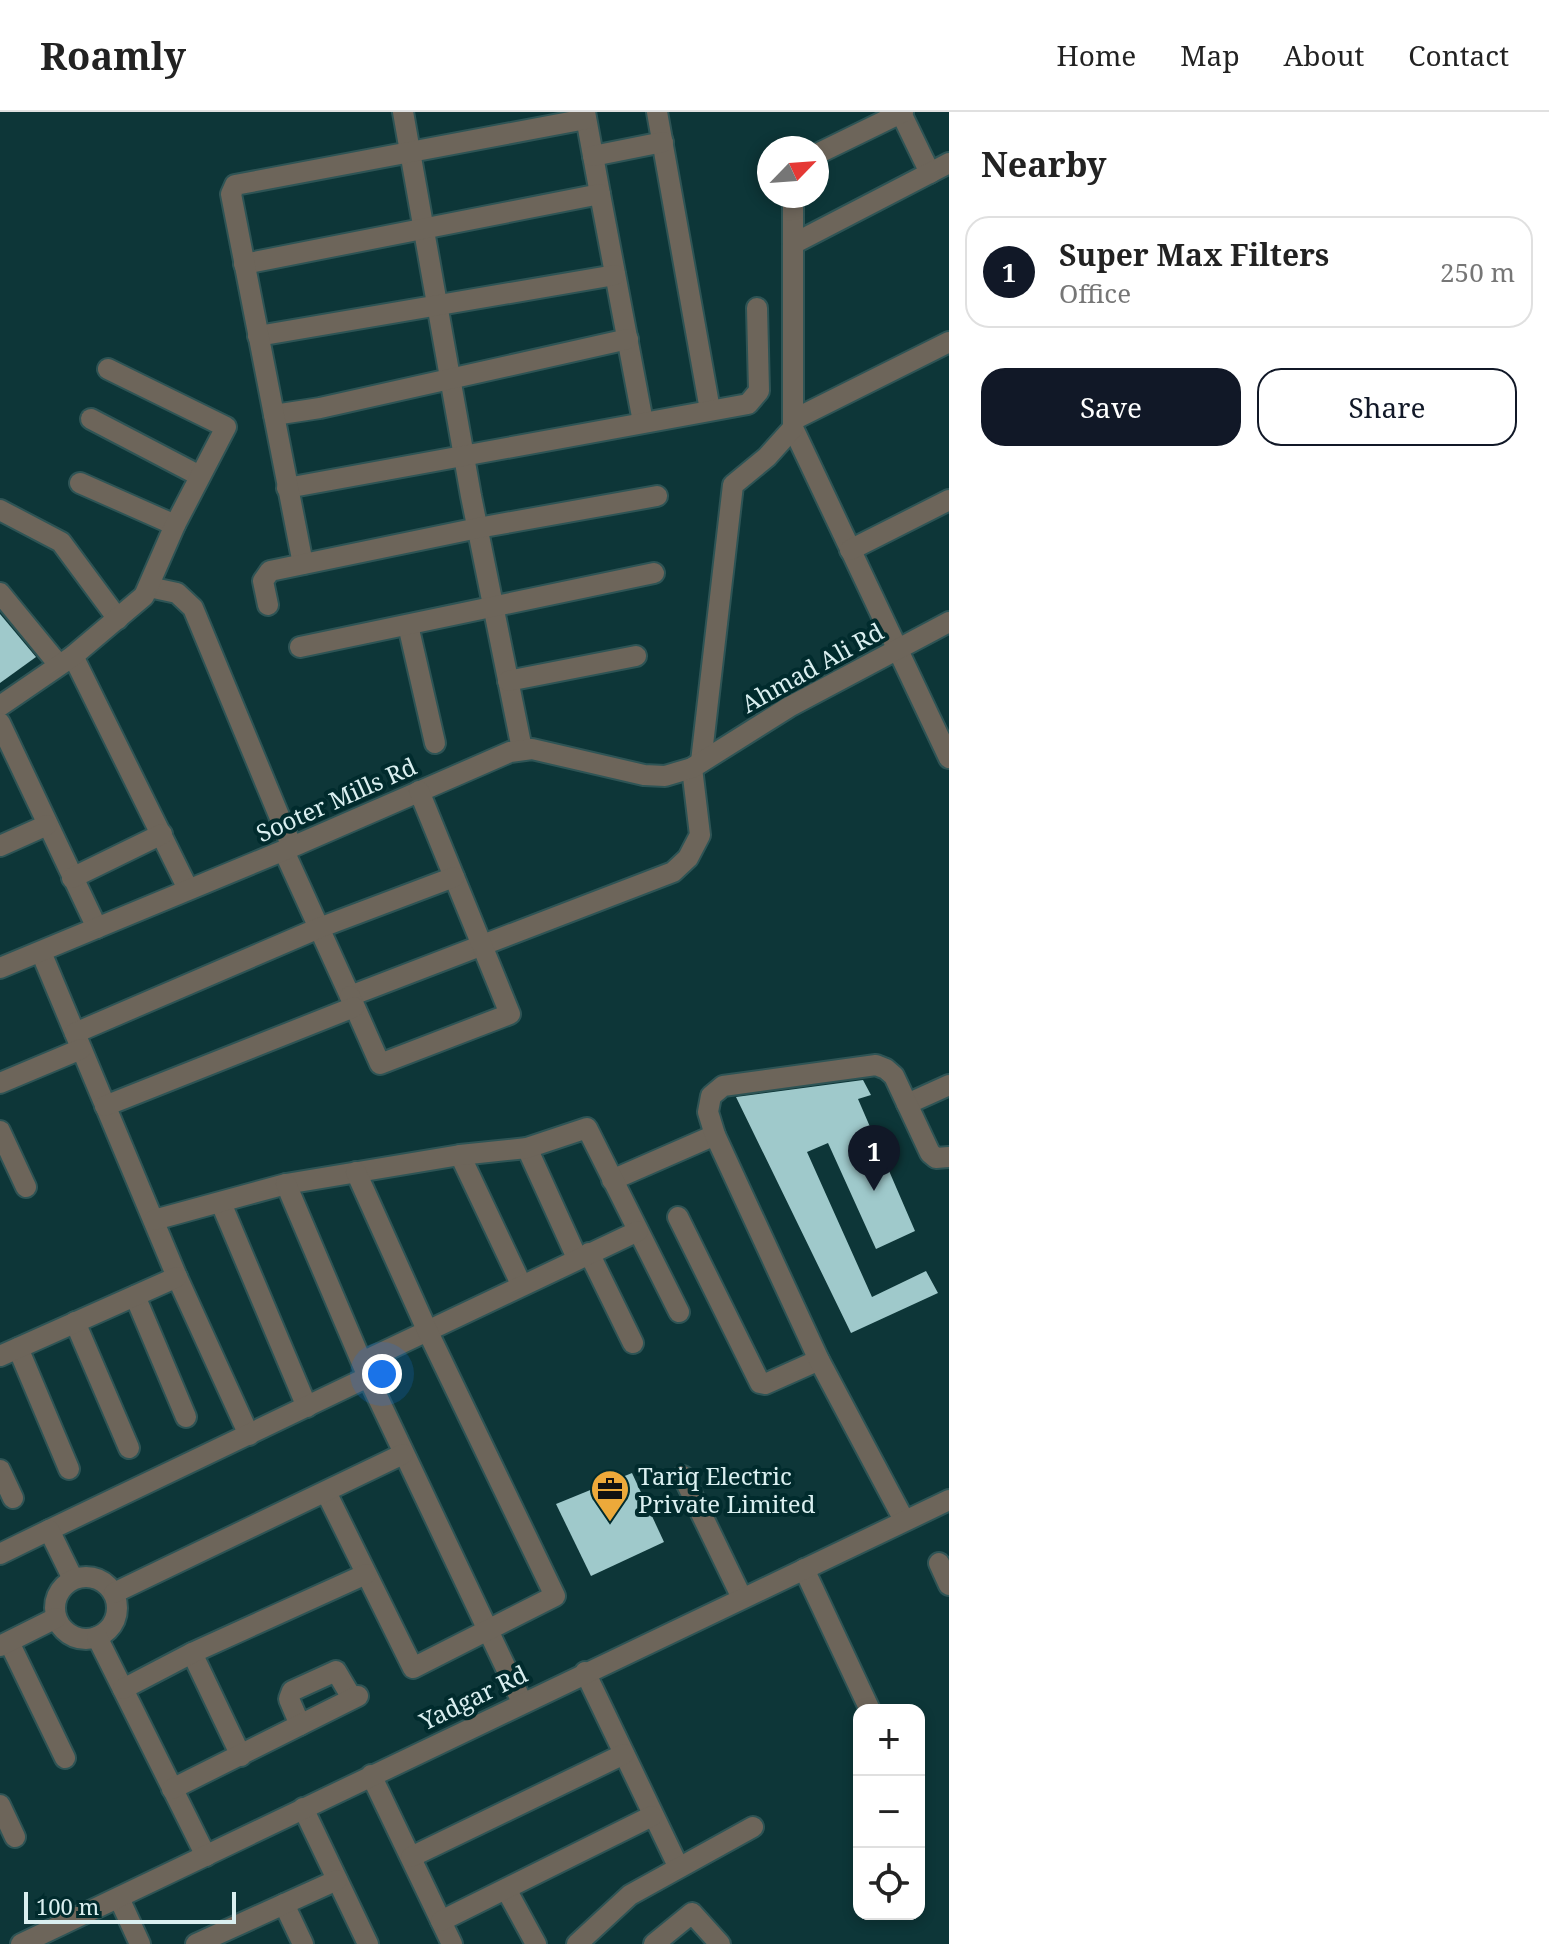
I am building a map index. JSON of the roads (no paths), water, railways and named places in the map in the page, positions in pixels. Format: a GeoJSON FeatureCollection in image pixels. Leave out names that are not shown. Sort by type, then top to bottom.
{"type":"FeatureCollection","features":[{"type":"Feature","properties":{"kind":"street"},"geometry":{"type":"LineString","coordinates":[[403,112],[464,454],[522,749],[549,752],[644,775],[665,776],[696,765]]}},
{"type":"Feature","properties":{"kind":"street"},"geometry":{"type":"LineString","coordinates":[[657,112],[710,410]]}},
{"type":"Feature","properties":{"kind":"street"},"geometry":{"type":"LineString","coordinates":[[829,148],[902,113],[930,173]]}},
{"type":"Feature","properties":{"kind":"street"},"geometry":{"type":"LineString","coordinates":[[303,564],[231,194],[235,185],[586,116],[643,422]]}},
{"type":"Feature","properties":{"kind":"street"},"geometry":{"type":"LineString","coordinates":[[593,156],[663,142]]}},
{"type":"Feature","properties":{"kind":"street"},"geometry":{"type":"LineString","coordinates":[[793,244],[949,163]]}},
{"type":"Feature","properties":{"kind":"street"},"geometry":{"type":"LineString","coordinates":[[244,264],[600,194]]}},
{"type":"Feature","properties":{"kind":"street"},"geometry":{"type":"LineString","coordinates":[[793,208],[793,424],[949,758]]}},
{"type":"Feature","properties":{"kind":"street"},"geometry":{"type":"LineString","coordinates":[[258,336],[615,275]]}},
{"type":"Feature","properties":{"kind":"street"},"geometry":{"type":"LineString","coordinates":[[287,488],[748,404],[759,391],[757,308]]}},
{"type":"Feature","properties":{"kind":"street"},"geometry":{"type":"LineString","coordinates":[[274,415],[320,408],[628,339]]}},
{"type":"Feature","properties":{"kind":"street"},"geometry":{"type":"LineString","coordinates":[[105,1106],[482,945],[673,872],[688,858],[700,835],[696,765],[733,485],[767,457],[793,424],[949,342]]}},
{"type":"Feature","properties":{"kind":"street"},"geometry":{"type":"LineString","coordinates":[[0,706],[66,660],[136,605],[149,587],[175,525],[226,427],[108,369]]}},
{"type":"Feature","properties":{"kind":"street"},"geometry":{"type":"LineString","coordinates":[[91,419],[200,476]]}},
{"type":"Feature","properties":{"kind":"street"},"geometry":{"type":"LineString","coordinates":[[80,483],[175,525]]}},
{"type":"Feature","properties":{"kind":"street"},"geometry":{"type":"LineString","coordinates":[[268,605],[263,581],[270,571],[478,528],[657,496]]}},
{"type":"Feature","properties":{"kind":"street"},"geometry":{"type":"LineString","coordinates":[[850,550],[949,500]]}},
{"type":"Feature","properties":{"kind":"street"},"geometry":{"type":"LineString","coordinates":[[0,510],[61,542],[118,619]]}},
{"type":"Feature","properties":{"kind":"street"},"geometry":{"type":"LineString","coordinates":[[300,647],[654,573]]}},
{"type":"Feature","properties":{"kind":"street"},"geometry":{"type":"LineString","coordinates":[[149,587],[177,593],[193,608],[319,928],[380,1064],[510,1014],[419,791]]}},
{"type":"Feature","properties":{"kind":"street"},"geometry":{"type":"LineString","coordinates":[[0,593],[66,660],[162,834],[188,889]]}},
{"type":"Feature","properties":{"kind":"street","name":"Ahmad Ali Rd"},"geometry":{"type":"LineString","coordinates":[[696,765],[789,707],[948,624]]}},
{"type":"Feature","properties":{"kind":"street"},"geometry":{"type":"LineString","coordinates":[[408,625],[435,743]]}},
{"type":"Feature","properties":{"kind":"street"},"geometry":{"type":"LineString","coordinates":[[508,681],[636,656]]}},
{"type":"Feature","properties":{"kind":"street"},"geometry":{"type":"LineString","coordinates":[[0,723],[7,758],[47,825],[97,928]]}},
{"type":"Feature","properties":{"kind":"street","name":"Sooter Mills Rd"},"geometry":{"type":"LineString","coordinates":[[0,968],[522,749]]}},
{"type":"Feature","properties":{"kind":"street"},"geometry":{"type":"LineString","coordinates":[[0,846],[47,825]]}},
{"type":"Feature","properties":{"kind":"street"},"geometry":{"type":"LineString","coordinates":[[72,878],[162,834]]}},
{"type":"Feature","properties":{"kind":"street"},"geometry":{"type":"LineString","coordinates":[[0,1083],[78,1041],[319,928],[454,877]]}},
{"type":"Feature","properties":{"kind":"street"},"geometry":{"type":"LineString","coordinates":[[41,952],[177,1277],[249,1435]]}},
{"type":"Feature","properties":{"kind":"street"},"geometry":{"type":"LineString","coordinates":[[904,1520],[819,1360],[715,1135],[708,1112],[709,1104],[711,1096],[723,1086],[876,1065],[894,1076],[930,1153],[936,1158],[949,1157]]}},
{"type":"Feature","properties":{"kind":"street"},"geometry":{"type":"LineString","coordinates":[[907,1104],[949,1085]]}},
{"type":"Feature","properties":{"kind":"street"},"geometry":{"type":"LineString","coordinates":[[154,1220],[286,1184],[460,1155],[527,1148],[587,1128],[679,1312]]}},
{"type":"Feature","properties":{"kind":"street"},"geometry":{"type":"LineString","coordinates":[[0,1131],[26,1187]]}},
{"type":"Feature","properties":{"kind":"street"},"geometry":{"type":"LineString","coordinates":[[612,1180],[715,1135]]}},
{"type":"Feature","properties":{"kind":"street"},"geometry":{"type":"LineString","coordinates":[[527,1148],[633,1343]]}},
{"type":"Feature","properties":{"kind":"street"},"geometry":{"type":"LineString","coordinates":[[460,1155],[521,1284]]}},
{"type":"Feature","properties":{"kind":"street"},"geometry":{"type":"LineString","coordinates":[[326,1492],[413,1668],[555,1596],[427,1330],[356,1172]]}},
{"type":"Feature","properties":{"kind":"street"},"geometry":{"type":"LineString","coordinates":[[286,1184],[403,1454],[522,1702]]}},
{"type":"Feature","properties":{"kind":"street"},"geometry":{"type":"LineString","coordinates":[[221,1203],[307,1407]]}},
{"type":"Feature","properties":{"kind":"street"},"geometry":{"type":"LineString","coordinates":[[678,1217],[760,1383],[765,1384],[819,1360]]}},
{"type":"Feature","properties":{"kind":"street"},"geometry":{"type":"LineString","coordinates":[[0,1554],[307,1407],[427,1330],[638,1231]]}},
{"type":"Feature","properties":{"kind":"street"},"geometry":{"type":"LineString","coordinates":[[69,1469],[9,1352],[177,1277]]}},
{"type":"Feature","properties":{"kind":"street"},"geometry":{"type":"LineString","coordinates":[[135,1296],[186,1417]]}},
{"type":"Feature","properties":{"kind":"street"},"geometry":{"type":"LineString","coordinates":[[75,1322],[129,1448]]}},
{"type":"Feature","properties":{"kind":"street"},"geometry":{"type":"LineString","coordinates":[[114,1593],[403,1454]]}},
{"type":"Feature","properties":{"kind":"street"},"geometry":{"type":"LineString","coordinates":[[0,1470],[13,1498]]}},
{"type":"Feature","properties":{"kind":"street"},"geometry":{"type":"LineString","coordinates":[[683,1476],[742,1598]]}},
{"type":"Feature","properties":{"kind":"street","name":"Yadgar Rd"},"geometry":{"type":"LineString","coordinates":[[21,1944],[949,1500]]}},
{"type":"Feature","properties":{"kind":"street"},"geometry":{"type":"LineString","coordinates":[[49,1530],[73,1579]]}},
{"type":"Feature","properties":{"kind":"street"},"geometry":{"type":"LineString","coordinates":[[939,1563],[949,1585]]}},
{"type":"Feature","properties":{"kind":"street"},"geometry":{"type":"LineString","coordinates":[[804,1569],[867,1704]]}},
{"type":"Feature","properties":{"kind":"street"},"geometry":{"type":"LineString","coordinates":[[123,1689],[192,1653],[366,1574]]}},
{"type":"Feature","properties":{"kind":"street"},"geometry":{"type":"LineString","coordinates":[[82,1576],[100,1580],[114,1593],[117,1603],[113,1623],[97,1637],[78,1638],[69,1634],[56,1618],[59,1591],[73,1579],[82,1576]]}},
{"type":"Feature","properties":{"kind":"street"},"geometry":{"type":"LineString","coordinates":[[56,1618],[5,1644],[65,1758]]}},
{"type":"Feature","properties":{"kind":"street"},"geometry":{"type":"LineString","coordinates":[[97,1637],[206,1856]]}},
{"type":"Feature","properties":{"kind":"street"},"geometry":{"type":"LineString","coordinates":[[192,1653],[241,1756]]}},
{"type":"Feature","properties":{"kind":"street"},"geometry":{"type":"LineString","coordinates":[[172,1789],[241,1756],[355,1697],[336,1671],[292,1691],[289,1699],[300,1725]]}},
{"type":"Feature","properties":{"kind":"street"},"geometry":{"type":"LineString","coordinates":[[585,1672],[678,1866]]}},
{"type":"Feature","properties":{"kind":"street"},"geometry":{"type":"LineString","coordinates":[[411,1857],[624,1754]]}},
{"type":"Feature","properties":{"kind":"street"},"geometry":{"type":"LineString","coordinates":[[371,1775],[452,1944]]}},
{"type":"Feature","properties":{"kind":"street"},"geometry":{"type":"LineString","coordinates":[[0,1805],[15,1837]]}},
{"type":"Feature","properties":{"kind":"street"},"geometry":{"type":"LineString","coordinates":[[303,1808],[368,1944]]}},
{"type":"Feature","properties":{"kind":"street"},"geometry":{"type":"LineString","coordinates":[[441,1921],[652,1816]]}},
{"type":"Feature","properties":{"kind":"street"},"geometry":{"type":"LineString","coordinates":[[577,1944],[630,1895],[753,1827]]}},
{"type":"Feature","properties":{"kind":"street"},"geometry":{"type":"LineString","coordinates":[[196,1944],[337,1880]]}},
{"type":"Feature","properties":{"kind":"street"},"geometry":{"type":"LineString","coordinates":[[506,1889],[536,1944]]}},
{"type":"Feature","properties":{"kind":"street"},"geometry":{"type":"LineString","coordinates":[[119,1898],[140,1944]]}},
{"type":"Feature","properties":{"kind":"street"},"geometry":{"type":"LineString","coordinates":[[284,1904],[303,1944]]}},
{"type":"Feature","properties":{"kind":"street"},"geometry":{"type":"LineString","coordinates":[[654,1944],[692,1913],[720,1944]]}},
{"type":"Feature","properties":{"kind":"place","name":"Super Max Filters"},"geometry":{"type":"Point","coordinates":[874,1191]}},
{"type":"Feature","properties":{"kind":"place","name":"Tariq Electric Private Limited"},"geometry":{"type":"Point","coordinates":[610,1523]}}]}
